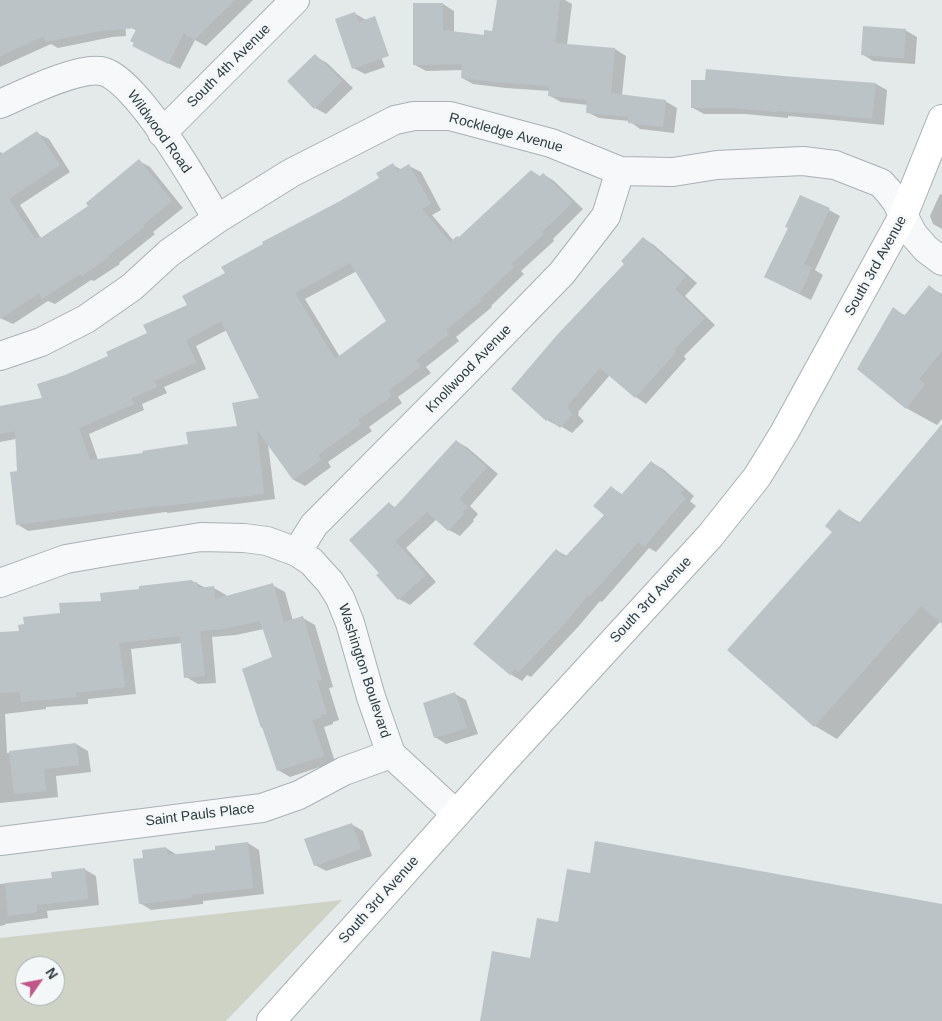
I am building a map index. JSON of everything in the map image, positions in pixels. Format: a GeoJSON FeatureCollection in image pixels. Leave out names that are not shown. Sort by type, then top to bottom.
{"type":"FeatureCollection","features":[{"type":"Feature","properties":{"kind":"street","name":"South 4th Avenue"},"geometry":{"type":"LineString","coordinates":[[162,133],[295,0]]}},
{"type":"Feature","properties":{"kind":"street","name":"Wildwood Road"},"geometry":{"type":"LineString","coordinates":[[0,104],[44,85],[89,70],[102,71],[117,78],[140,101],[195,181],[217,219]]}},
{"type":"Feature","properties":{"kind":"street","name":"Rockledge Avenue"},"geometry":{"type":"LineString","coordinates":[[0,356],[41,342],[86,319],[132,287],[169,253],[217,219],[291,173],[395,120],[414,116],[450,116],[551,143],[620,171],[673,172],[717,165],[803,161],[835,165],[881,183],[896,201],[913,234],[926,249],[942,261]]}},
{"type":"Feature","properties":{"kind":"street","name":"South 3rd Avenue"},"geometry":{"type":"LineString","coordinates":[[271,1021],[499,766],[710,536],[757,477],[784,433],[904,216],[942,119]]}},
{"type":"Feature","properties":{"kind":"street","name":"Knollwood Avenue"},"geometry":{"type":"LineString","coordinates":[[297,552],[314,525],[463,376],[562,273],[606,216],[620,171]]}},
{"type":"Feature","properties":{"kind":"street","name":"Washington Boulevard"},"geometry":{"type":"LineString","coordinates":[[1,580],[66,559],[201,537],[244,538],[267,541],[297,552],[312,562],[330,582],[340,598],[350,622],[371,698],[391,754],[456,814]]}},
{"type":"Feature","properties":{"kind":"street","name":"Saint Pauls Place"},"geometry":{"type":"LineString","coordinates":[[0,841],[262,808],[299,795],[344,772],[391,754]]}},
{"type":"Feature","properties":{"kind":"shaded area"},"geometry":{"type":"Polygon","coordinates":[[[342,900],[226,1021],[0,1021],[0,938],[342,900]]]}},
{"type":"Feature","properties":{"kind":"building"},"geometry":{"type":"Polygon","coordinates":[[[0,0],[235,0],[194,40],[184,33],[168,64],[132,46],[134,43],[130,41],[137,28],[100,31],[45,42],[44,36],[0,56],[0,0]]]}},
{"type":"Feature","properties":{"kind":"building"},"geometry":{"type":"Polygon","coordinates":[[[497,0],[560,0],[555,43],[615,48],[611,93],[666,100],[663,127],[628,123],[628,117],[586,113],[587,100],[548,96],[549,86],[461,78],[462,64],[413,65],[413,3],[443,3],[443,30],[484,35],[484,30],[492,31],[497,0]]]}},
{"type":"Feature","properties":{"kind":"building"},"geometry":{"type":"Polygon","coordinates":[[[355,12],[359,22],[375,16],[389,56],[352,69],[335,19],[355,12]]]}},
{"type":"Feature","properties":{"kind":"building"},"geometry":{"type":"Polygon","coordinates":[[[863,26],[906,29],[904,58],[861,55],[863,26]]]}},
{"type":"Feature","properties":{"kind":"building"},"geometry":{"type":"Polygon","coordinates":[[[315,54],[342,81],[314,109],[287,81],[315,54]]]}},
{"type":"Feature","properties":{"kind":"building"},"geometry":{"type":"Polygon","coordinates":[[[706,69],[876,83],[872,119],[733,108],[691,108],[691,80],[705,80],[706,69]]]}},
{"type":"Feature","properties":{"kind":"building"},"geometry":{"type":"Polygon","coordinates":[[[37,131],[60,165],[9,199],[35,239],[40,236],[41,238],[88,206],[86,203],[139,159],[172,201],[109,257],[82,276],[80,274],[42,299],[39,293],[0,319],[0,155],[37,131]]]}},
{"type":"Feature","properties":{"kind":"building"},"geometry":{"type":"Polygon","coordinates":[[[393,163],[397,171],[409,164],[431,204],[422,209],[450,242],[457,236],[459,237],[531,170],[539,177],[543,173],[573,202],[542,232],[544,234],[511,264],[514,267],[480,299],[482,300],[446,330],[449,334],[416,360],[421,366],[388,391],[392,396],[358,420],[361,424],[318,455],[321,460],[293,480],[257,430],[264,494],[16,525],[10,472],[17,471],[15,431],[0,434],[0,406],[42,398],[37,384],[65,375],[108,356],[106,352],[147,333],[143,325],[187,305],[182,296],[225,273],[221,267],[263,244],[262,242],[379,178],[376,173],[393,163]],[[350,263],[295,293],[335,359],[386,321],[350,263]],[[221,321],[186,340],[196,362],[154,381],[157,387],[131,398],[134,404],[79,428],[90,460],[143,453],[142,451],[188,444],[186,432],[237,426],[232,403],[259,398],[221,321]]]}},
{"type":"Feature","properties":{"kind":"building"},"geometry":{"type":"Polygon","coordinates":[[[800,195],[830,208],[804,264],[812,268],[800,294],[764,277],[788,228],[785,227],[800,195]]]}},
{"type":"Feature","properties":{"kind":"building"},"geometry":{"type":"Polygon","coordinates":[[[643,237],[686,276],[675,289],[705,318],[674,349],[676,352],[635,398],[600,368],[568,405],[567,408],[573,414],[560,428],[549,418],[546,421],[511,389],[557,335],[624,264],[621,261],[643,237]]]}},
{"type":"Feature","properties":{"kind":"building"},"geometry":{"type":"Polygon","coordinates":[[[929,285],[942,296],[942,351],[919,379],[925,384],[906,409],[857,369],[893,307],[904,316],[929,285]]]}},
{"type":"Feature","properties":{"kind":"building"},"geometry":{"type":"Polygon","coordinates":[[[942,424],[942,624],[921,606],[814,727],[727,650],[832,532],[825,526],[839,509],[858,524],[942,424]]]}},
{"type":"Feature","properties":{"kind":"building"},"geometry":{"type":"Polygon","coordinates":[[[456,440],[487,467],[459,499],[468,507],[448,531],[427,512],[395,541],[426,575],[398,600],[376,575],[379,573],[349,540],[389,502],[394,508],[456,440]]]}},
{"type":"Feature","properties":{"kind":"building"},"geometry":{"type":"Polygon","coordinates":[[[651,461],[684,489],[680,493],[686,498],[644,547],[638,542],[519,672],[515,669],[510,675],[473,644],[556,549],[565,557],[604,515],[593,506],[611,486],[621,495],[651,461]]]}},
{"type":"Feature","properties":{"kind":"building"},"geometry":{"type":"Polygon","coordinates":[[[192,580],[197,582],[198,588],[214,586],[215,599],[273,583],[284,622],[303,616],[322,680],[317,681],[327,714],[312,720],[324,756],[277,771],[242,669],[272,657],[260,621],[223,629],[200,631],[205,676],[184,678],[180,636],[119,643],[125,687],[76,693],[77,697],[21,702],[20,692],[0,693],[0,632],[19,631],[18,625],[24,624],[23,617],[60,613],[59,603],[101,601],[100,593],[192,580]]]}},
{"type":"Feature","properties":{"kind":"building"},"geometry":{"type":"Polygon","coordinates":[[[455,692],[467,728],[434,738],[423,703],[455,692]]]}},
{"type":"Feature","properties":{"kind":"building"},"geometry":{"type":"Polygon","coordinates":[[[76,743],[79,765],[44,769],[46,791],[14,794],[9,751],[76,743]]]}},
{"type":"Feature","properties":{"kind":"building"},"geometry":{"type":"Polygon","coordinates":[[[352,823],[361,849],[314,866],[304,839],[352,823]]]}},
{"type":"Feature","properties":{"kind":"building"},"geometry":{"type":"Polygon","coordinates":[[[595,841],[942,904],[942,1021],[480,1021],[492,951],[530,958],[537,918],[558,922],[567,869],[590,873],[595,841]]]}},
{"type":"Feature","properties":{"kind":"building"},"geometry":{"type":"Polygon","coordinates":[[[248,842],[253,888],[192,895],[192,898],[139,904],[133,859],[143,858],[142,850],[166,847],[168,855],[215,850],[215,846],[248,842]]]}},
{"type":"Feature","properties":{"kind":"building"},"geometry":{"type":"Polygon","coordinates":[[[85,868],[88,899],[37,905],[37,912],[8,916],[5,883],[52,878],[51,872],[85,868]]]}}]}
